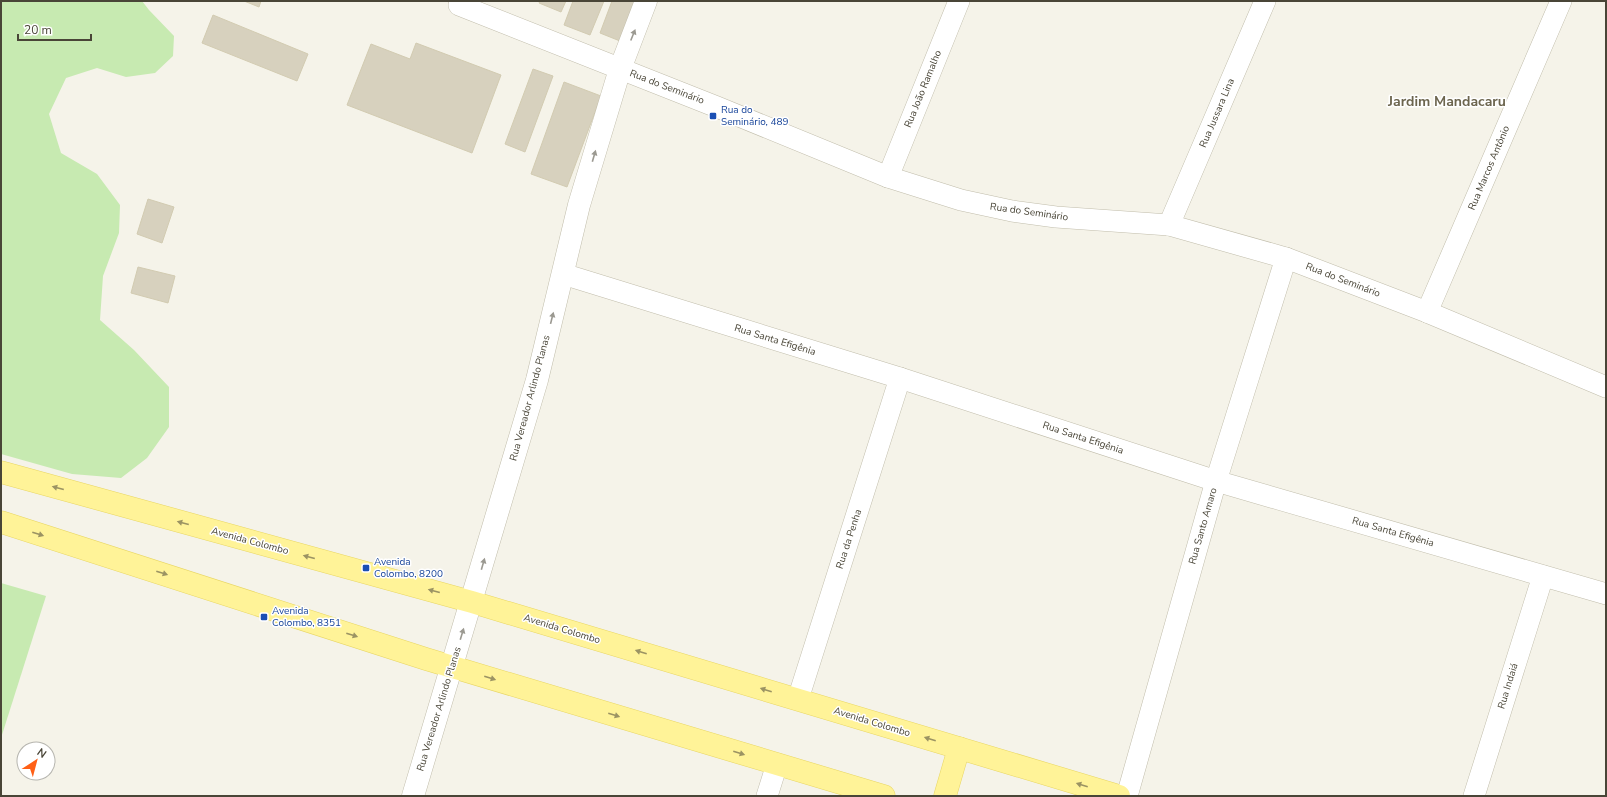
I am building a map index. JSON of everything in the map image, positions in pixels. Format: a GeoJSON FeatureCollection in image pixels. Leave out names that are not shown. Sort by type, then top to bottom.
{"type":"FeatureCollection","features":[{"type":"Feature","properties":{"kind":"main road","name":"Avenida Colombo"},"geometry":{"type":"LineString","coordinates":[[1,472],[472,602],[1119,796]]}},
{"type":"Feature","properties":{"kind":"main road"},"geometry":{"type":"LineString","coordinates":[[1,522],[452,667],[884,796]]}},
{"type":"Feature","properties":{"kind":"main road"},"geometry":{"type":"LineString","coordinates":[[945,796],[959,748]]}},
{"type":"Feature","properties":{"kind":"street","name":"Rua Vereador Arlindo Planas"},"geometry":{"type":"LineString","coordinates":[[413,796],[472,602],[536,380],[579,205],[620,69],[646,1]]}},
{"type":"Feature","properties":{"kind":"street","name":"Rua João Ramalho"},"geometry":{"type":"LineString","coordinates":[[888,177],[959,1]]}},
{"type":"Feature","properties":{"kind":"street","name":"Rua Jussara Lina"},"geometry":{"type":"LineString","coordinates":[[1169,225],[1265,1]]}},
{"type":"Feature","properties":{"kind":"street","name":"Rua Marcos Antônio"},"geometry":{"type":"LineString","coordinates":[[1427,312],[1561,1]]}},
{"type":"Feature","properties":{"kind":"street","name":"Rua do Seminário"},"geometry":{"type":"LineString","coordinates":[[459,5],[888,177],[961,200],[1012,211],[1056,217],[1169,225],[1286,258],[1427,312],[1606,387]]}},
{"type":"Feature","properties":{"kind":"street","name":"Rua Santo Amaro"},"geometry":{"type":"LineString","coordinates":[[1127,796],[1216,481],[1286,258]]}},
{"type":"Feature","properties":{"kind":"street","name":"Rua Santa Efigênia"},"geometry":{"type":"LineString","coordinates":[[563,274],[900,378],[1216,481],[1606,594]]}},
{"type":"Feature","properties":{"kind":"street","name":"Rua da Penha"},"geometry":{"type":"LineString","coordinates":[[798,699],[900,378]]}},
{"type":"Feature","properties":{"kind":"street","name":"Rua Indaiá"},"geometry":{"type":"LineString","coordinates":[[1474,796],[1543,576]]}},
{"type":"Feature","properties":{"kind":"street"},"geometry":{"type":"LineString","coordinates":[[767,796],[777,764]]}},
{"type":"Feature","properties":{"kind":"green space"},"geometry":{"type":"Polygon","coordinates":[[[1,1],[142,1],[174,36],[173,56],[155,73],[126,77],[97,68],[66,78],[49,114],[61,153],[97,174],[120,205],[119,233],[103,276],[100,320],[134,350],[169,387],[169,427],[147,458],[121,478],[72,474],[1,454],[1,1]]]}},
{"type":"Feature","properties":{"kind":"green space"},"geometry":{"type":"Polygon","coordinates":[[[1,583],[46,596],[1,738],[1,583]]]}},
{"type":"Feature","properties":{"kind":"building"},"geometry":{"type":"Polygon","coordinates":[[[244,1],[261,1],[259,7],[244,1]]]}},
{"type":"Feature","properties":{"kind":"building"},"geometry":{"type":"Polygon","coordinates":[[[540,1],[566,1],[561,12],[539,3],[540,1]]]}},
{"type":"Feature","properties":{"kind":"building"},"geometry":{"type":"Polygon","coordinates":[[[573,1],[604,1],[590,35],[564,25],[573,1]]]}},
{"type":"Feature","properties":{"kind":"building"},"geometry":{"type":"Polygon","coordinates":[[[612,1],[641,1],[625,43],[600,33],[612,1]]]}},
{"type":"Feature","properties":{"kind":"building"},"geometry":{"type":"Polygon","coordinates":[[[213,15],[308,54],[297,81],[202,43],[213,15]]]}},
{"type":"Feature","properties":{"kind":"building"},"geometry":{"type":"Polygon","coordinates":[[[416,43],[501,75],[472,153],[347,105],[371,44],[410,59],[416,43]]]}},
{"type":"Feature","properties":{"kind":"building"},"geometry":{"type":"Polygon","coordinates":[[[533,69],[553,76],[525,152],[505,144],[533,69]]]}},
{"type":"Feature","properties":{"kind":"building"},"geometry":{"type":"Polygon","coordinates":[[[564,82],[601,96],[567,187],[531,174],[564,82]]]}},
{"type":"Feature","properties":{"kind":"building"},"geometry":{"type":"Polygon","coordinates":[[[148,199],[174,207],[162,243],[137,234],[148,199]]]}},
{"type":"Feature","properties":{"kind":"building"},"geometry":{"type":"Polygon","coordinates":[[[138,267],[175,276],[168,303],[131,293],[138,267]]]}},
{"type":"Feature","properties":{"kind":"place","name":"Rua do Seminário, 489"},"geometry":{"type":"Point","coordinates":[713,116]}},
{"type":"Feature","properties":{"kind":"place","name":"Avenida Colombo, 8200"},"geometry":{"type":"Point","coordinates":[366,568]}},
{"type":"Feature","properties":{"kind":"place","name":"Avenida Colombo, 8351"},"geometry":{"type":"Point","coordinates":[264,617]}},
{"type":"Feature","properties":{"kind":"district","name":"Jardim Mandacaru"},"geometry":{"type":"Point","coordinates":[1447,101]}}]}
